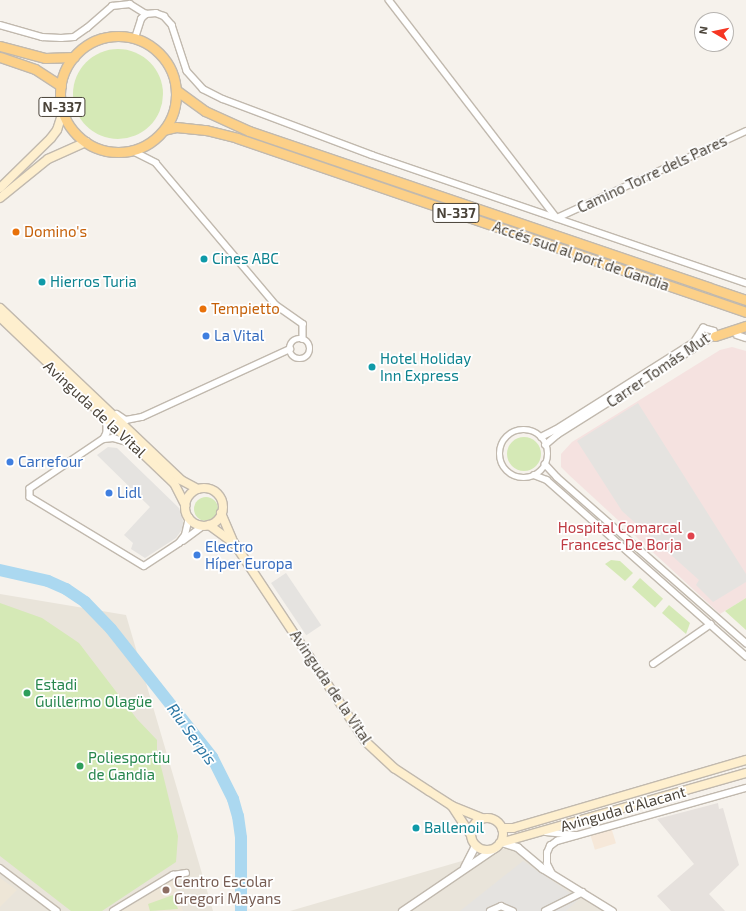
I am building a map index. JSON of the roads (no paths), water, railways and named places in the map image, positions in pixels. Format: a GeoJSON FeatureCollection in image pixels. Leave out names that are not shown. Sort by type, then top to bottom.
{"type":"FeatureCollection","features":[{"type":"Feature","properties":{"kind":"highway","name":"N-337"},"geometry":{"type":"LineString","coordinates":[[108,37],[135,38],[153,47],[167,62],[176,90],[173,111],[164,130],[149,143],[131,150],[112,152],[86,142],[72,128],[63,111],[61,86],[63,76],[74,57],[89,44],[108,37]]}},
{"type":"Feature","properties":{"kind":"highway"},"geometry":{"type":"LineString","coordinates":[[0,46],[45,58],[74,57]]}},
{"type":"Feature","properties":{"kind":"highway","name":"N-337"},"geometry":{"type":"LineString","coordinates":[[0,57],[35,69],[61,86]]}},
{"type":"Feature","properties":{"kind":"highway","name":"Accés sud al port de Gandia"},"geometry":{"type":"LineString","coordinates":[[176,90],[205,111],[249,131],[746,300]]}},
{"type":"Feature","properties":{"kind":"highway","name":"Accés sud al port de Gandia"},"geometry":{"type":"LineString","coordinates":[[164,130],[176,127],[206,130],[237,138],[746,312]]}},
{"type":"Feature","properties":{"kind":"highway"},"geometry":{"type":"LineString","coordinates":[[715,336],[746,326]]}},
{"type":"Feature","properties":{"kind":"main road"},"geometry":{"type":"LineString","coordinates":[[0,188],[51,138],[57,130],[63,111]]}},
{"type":"Feature","properties":{"kind":"main road"},"geometry":{"type":"LineString","coordinates":[[0,198],[48,158],[86,142]]}},
{"type":"Feature","properties":{"kind":"main road","name":"Avinguda de la Vital"},"geometry":{"type":"LineString","coordinates":[[0,308],[18,327],[181,480],[198,489]]}},
{"type":"Feature","properties":{"kind":"main road","name":"Avinguda de la Vital"},"geometry":{"type":"LineString","coordinates":[[0,317],[174,483],[185,504]]}},
{"type":"Feature","properties":{"kind":"main road"},"geometry":{"type":"LineString","coordinates":[[198,489],[210,489],[219,496],[222,507],[221,513],[207,525],[195,523],[189,517],[185,504],[189,495],[198,489]]}},
{"type":"Feature","properties":{"kind":"main road","name":"Avinguda de la Vital"},"geometry":{"type":"LineString","coordinates":[[221,513],[234,543],[365,741],[394,768],[452,806],[482,818]]}},
{"type":"Feature","properties":{"kind":"main road","name":"Avinguda de la Vital"},"geometry":{"type":"LineString","coordinates":[[207,525],[234,543]]}},
{"type":"Feature","properties":{"kind":"main road","name":"Avinguda d'Alacant"},"geometry":{"type":"LineString","coordinates":[[502,828],[513,828],[746,760]]}},
{"type":"Feature","properties":{"kind":"main road","name":"Avinguda d'Alacant"},"geometry":{"type":"LineString","coordinates":[[500,844],[746,773]]}},
{"type":"Feature","properties":{"kind":"main road","name":"Avinguda de la Vital"},"geometry":{"type":"LineString","coordinates":[[452,806],[470,834]]}},
{"type":"Feature","properties":{"kind":"main road"},"geometry":{"type":"LineString","coordinates":[[482,818],[492,818],[502,828],[500,844],[487,850],[475,845],[470,834],[475,822],[482,818]]}},
{"type":"Feature","properties":{"kind":"street"},"geometry":{"type":"LineString","coordinates":[[389,0],[557,218]]}},
{"type":"Feature","properties":{"kind":"street"},"geometry":{"type":"LineString","coordinates":[[0,25],[42,37],[61,38],[74,36],[87,28],[112,6],[130,4],[146,14],[156,13],[164,16],[176,35],[187,71],[203,89],[222,99],[372,155],[746,283]]}},
{"type":"Feature","properties":{"kind":"street"},"geometry":{"type":"LineString","coordinates":[[135,38],[141,19],[146,14]]}},
{"type":"Feature","properties":{"kind":"street","name":"Camino Torre dels Pares"},"geometry":{"type":"LineString","coordinates":[[557,218],[746,131]]}},
{"type":"Feature","properties":{"kind":"street"},"geometry":{"type":"LineString","coordinates":[[131,150],[156,163],[276,305],[303,324],[304,339],[310,346],[308,356],[302,359],[295,358],[290,349],[294,341],[304,339]]}},
{"type":"Feature","properties":{"kind":"street","name":"Avinguda de la Vital"},"geometry":{"type":"LineString","coordinates":[[18,327],[25,329],[44,346]]}},
{"type":"Feature","properties":{"kind":"street","name":"Carrer Tomás Mut"},"geometry":{"type":"LineString","coordinates":[[541,437],[555,430],[694,342],[703,328],[714,331],[715,336],[558,435],[546,445]]}},
{"type":"Feature","properties":{"kind":"street"},"geometry":{"type":"LineString","coordinates":[[737,335],[746,338]]}},
{"type":"Feature","properties":{"kind":"street","name":"Avinguda de la Vital"},"geometry":{"type":"LineString","coordinates":[[58,360],[123,419],[142,417],[290,349]]}},
{"type":"Feature","properties":{"kind":"street"},"geometry":{"type":"LineString","coordinates":[[104,439],[107,433],[107,419]]}},
{"type":"Feature","properties":{"kind":"street"},"geometry":{"type":"LineString","coordinates":[[534,475],[545,464],[546,445],[541,437],[530,430],[517,431],[506,438],[500,450],[501,462],[512,474],[519,477],[534,475],[547,480],[746,656]]}},
{"type":"Feature","properties":{"kind":"street"},"geometry":{"type":"LineString","coordinates":[[132,444],[112,438],[104,439],[30,489],[30,497],[144,566],[207,525]]}},
{"type":"Feature","properties":{"kind":"street"},"geometry":{"type":"LineString","coordinates":[[545,464],[557,477],[746,643]]}},
{"type":"Feature","properties":{"kind":"street"},"geometry":{"type":"LineString","coordinates":[[179,543],[186,535],[189,517]]}},
{"type":"Feature","properties":{"kind":"street"},"geometry":{"type":"LineString","coordinates":[[653,664],[711,624]]}},
{"type":"Feature","properties":{"kind":"street"},"geometry":{"type":"LineString","coordinates":[[552,874],[547,861],[550,846],[556,841],[746,788]]}},
{"type":"Feature","properties":{"kind":"street"},"geometry":{"type":"LineString","coordinates":[[545,832],[577,835]]}},
{"type":"Feature","properties":{"kind":"street"},"geometry":{"type":"LineString","coordinates":[[500,844],[517,847],[552,874],[612,911]]}},
{"type":"Feature","properties":{"kind":"street","name":"Avinguda d'Alacant"},"geometry":{"type":"LineString","coordinates":[[402,911],[500,844]]}},
{"type":"Feature","properties":{"kind":"street","name":"Avinguda d'Alacant"},"geometry":{"type":"LineString","coordinates":[[462,871],[472,856],[475,845]]}},
{"type":"Feature","properties":{"kind":"street"},"geometry":{"type":"LineString","coordinates":[[0,868],[56,911]]}},
{"type":"Feature","properties":{"kind":"street"},"geometry":{"type":"LineString","coordinates":[[113,911],[173,875],[186,874]]}},
{"type":"Feature","properties":{"kind":"street"},"geometry":{"type":"LineString","coordinates":[[545,911],[583,892]]}},
{"type":"Feature","properties":{"kind":"street"},"geometry":{"type":"LineString","coordinates":[[490,911],[501,906],[513,911]]}},
{"type":"Feature","properties":{"kind":"waterway","name":"Riu Serpis"},"geometry":{"type":"LineString","coordinates":[[0,570],[48,581],[66,589],[85,602],[111,629],[212,757],[233,799],[238,816],[241,838],[241,911]]}},
{"type":"Feature","properties":{"kind":"place","name":"Domino's"},"geometry":{"type":"Point","coordinates":[16,232]}},
{"type":"Feature","properties":{"kind":"place","name":"Cines ABC"},"geometry":{"type":"Point","coordinates":[204,259]}},
{"type":"Feature","properties":{"kind":"place","name":"Hierros Turia"},"geometry":{"type":"Point","coordinates":[42,282]}},
{"type":"Feature","properties":{"kind":"place","name":"Tempietto"},"geometry":{"type":"Point","coordinates":[203,309]}},
{"type":"Feature","properties":{"kind":"place","name":"La Vital"},"geometry":{"type":"Point","coordinates":[206,336]}},
{"type":"Feature","properties":{"kind":"place","name":"Hotel Holiday Inn Express"},"geometry":{"type":"Point","coordinates":[372,367]}},
{"type":"Feature","properties":{"kind":"place","name":"Carrefour"},"geometry":{"type":"Point","coordinates":[10,462]}},
{"type":"Feature","properties":{"kind":"place","name":"Lidl"},"geometry":{"type":"Point","coordinates":[109,493]}},
{"type":"Feature","properties":{"kind":"place","name":"Hospital Comarcal Francesc De Borja"},"geometry":{"type":"Point","coordinates":[691,536]}},
{"type":"Feature","properties":{"kind":"place","name":"Electro Híper Europa"},"geometry":{"type":"Point","coordinates":[197,555]}},
{"type":"Feature","properties":{"kind":"place","name":"Estadi Guillermo Olagüe"},"geometry":{"type":"Point","coordinates":[27,693]}},
{"type":"Feature","properties":{"kind":"place","name":"Poliesportiu de Gandia"},"geometry":{"type":"Point","coordinates":[80,766]}},
{"type":"Feature","properties":{"kind":"place","name":"Ballenoil"},"geometry":{"type":"Point","coordinates":[416,828]}},
{"type":"Feature","properties":{"kind":"place","name":"Centro Escolar Gregori Mayans"},"geometry":{"type":"Point","coordinates":[166,890]}}]}
